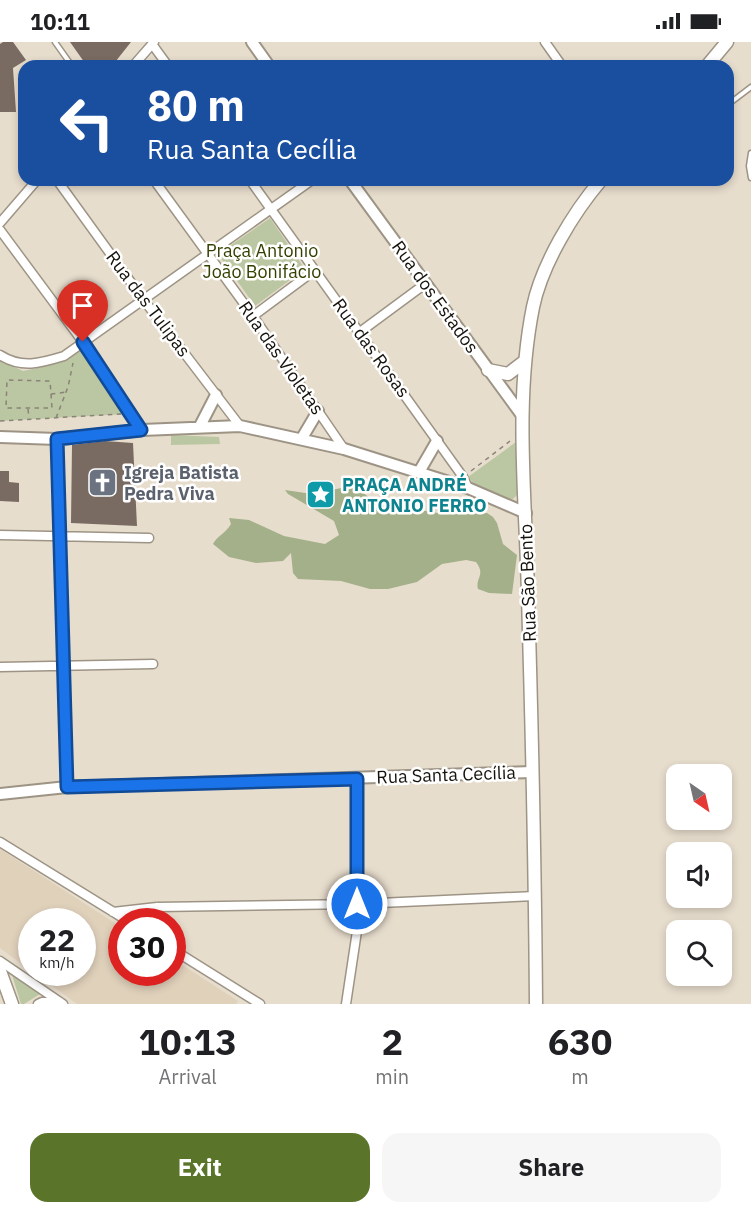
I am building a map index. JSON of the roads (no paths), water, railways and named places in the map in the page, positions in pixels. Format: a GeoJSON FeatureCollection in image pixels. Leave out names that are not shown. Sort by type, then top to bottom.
{"type":"FeatureCollection","features":[{"type":"Feature","properties":{"kind":"main road"},"geometry":{"type":"LineString","coordinates":[[712,60],[720,43]]}},
{"type":"Feature","properties":{"kind":"main road","name":"Rua São Bento"},"geometry":{"type":"LineString","coordinates":[[536,1004],[526,513],[521,414],[525,361],[534,305],[546,268],[561,239],[597,186]]}},
{"type":"Feature","properties":{"kind":"main road"},"geometry":{"type":"LineString","coordinates":[[488,370],[508,374],[525,361]]}},
{"type":"Feature","properties":{"kind":"main road"},"geometry":{"type":"LineString","coordinates":[[0,971],[12,1004]]}},
{"type":"Feature","properties":{"kind":"street"},"geometry":{"type":"LineString","coordinates":[[252,42],[265,60]]}},
{"type":"Feature","properties":{"kind":"street"},"geometry":{"type":"LineString","coordinates":[[545,42],[558,60]]}},
{"type":"Feature","properties":{"kind":"street"},"geometry":{"type":"LineString","coordinates":[[138,60],[153,43],[164,60]]}},
{"type":"Feature","properties":{"kind":"street"},"geometry":{"type":"LineString","coordinates":[[0,223],[32,186]]}},
{"type":"Feature","properties":{"kind":"street","name":"Rua das Tulipas"},"geometry":{"type":"LineString","coordinates":[[61,186],[143,299],[240,426]]}},
{"type":"Feature","properties":{"kind":"street","name":"Rua das Violetas"},"geometry":{"type":"LineString","coordinates":[[158,186],[253,316],[344,449]]}},
{"type":"Feature","properties":{"kind":"street","name":"Rua das Rosas"},"geometry":{"type":"LineString","coordinates":[[254,186],[463,477],[468,488]]}},
{"type":"Feature","properties":{"kind":"street"},"geometry":{"type":"LineString","coordinates":[[0,355],[18,364],[32,365],[64,356],[304,186]]}},
{"type":"Feature","properties":{"kind":"street","name":"Rua dos Estados"},"geometry":{"type":"LineString","coordinates":[[354,186],[521,414]]}},
{"type":"Feature","properties":{"kind":"street"},"geometry":{"type":"LineString","coordinates":[[0,230],[83,342],[141,430]]}},
{"type":"Feature","properties":{"kind":"street"},"geometry":{"type":"LineString","coordinates":[[253,316],[315,270]]}},
{"type":"Feature","properties":{"kind":"street"},"geometry":{"type":"LineString","coordinates":[[360,332],[425,284]]}},
{"type":"Feature","properties":{"kind":"street"},"geometry":{"type":"LineString","coordinates":[[200,426],[216,395]]}},
{"type":"Feature","properties":{"kind":"street"},"geometry":{"type":"LineString","coordinates":[[302,438],[318,411]]}},
{"type":"Feature","properties":{"kind":"street"},"geometry":{"type":"LineString","coordinates":[[0,437],[57,439],[141,430],[240,426],[344,449],[468,488],[526,513]]}},
{"type":"Feature","properties":{"kind":"street"},"geometry":{"type":"LineString","coordinates":[[57,439],[67,787]]}},
{"type":"Feature","properties":{"kind":"street"},"geometry":{"type":"LineString","coordinates":[[418,472],[437,441]]}},
{"type":"Feature","properties":{"kind":"street"},"geometry":{"type":"LineString","coordinates":[[0,536],[149,538]]}},
{"type":"Feature","properties":{"kind":"street"},"geometry":{"type":"LineString","coordinates":[[0,667],[153,664]]}},
{"type":"Feature","properties":{"kind":"street","name":"Rua Santa Cecília"},"geometry":{"type":"LineString","coordinates":[[0,794],[67,787],[532,772]]}},
{"type":"Feature","properties":{"kind":"street"},"geometry":{"type":"LineString","coordinates":[[346,1004],[357,931],[357,779]]}},
{"type":"Feature","properties":{"kind":"street"},"geometry":{"type":"LineString","coordinates":[[0,842],[108,910]]}},
{"type":"Feature","properties":{"kind":"street"},"geometry":{"type":"LineString","coordinates":[[148,908],[357,904],[535,896]]}},
{"type":"Feature","properties":{"kind":"street"},"geometry":{"type":"LineString","coordinates":[[186,958],[255,1003]]}},
{"type":"Feature","properties":{"kind":"street"},"geometry":{"type":"LineString","coordinates":[[0,961],[62,1003]]}},
{"type":"Feature","properties":{"kind":"street"},"geometry":{"type":"LineString","coordinates":[[38,1004],[42,1002],[62,1003]]}},
{"type":"Feature","properties":{"kind":"lane"},"geometry":{"type":"LineString","coordinates":[[55,42],[68,60]]}},
{"type":"Feature","properties":{"kind":"lane"},"geometry":{"type":"LineString","coordinates":[[734,100],[751,87]]}},
{"type":"Feature","properties":{"kind":"lane"},"geometry":{"type":"LineString","coordinates":[[751,153],[749,166],[751,178]]}},
{"type":"Feature","properties":{"kind":"place","name":"Igreja Batista Pedra Viva"},"geometry":{"type":"Point","coordinates":[103,483]}},
{"type":"Feature","properties":{"kind":"place","name":"PRAÇA ANDRÉ ANTONIO FERRO"},"geometry":{"type":"Point","coordinates":[321,495]}},
{"type":"Feature","properties":{"kind":"park label","name":"Praça Antonio João Bonifácio"},"geometry":{"type":"Point","coordinates":[262,261]}}]}
